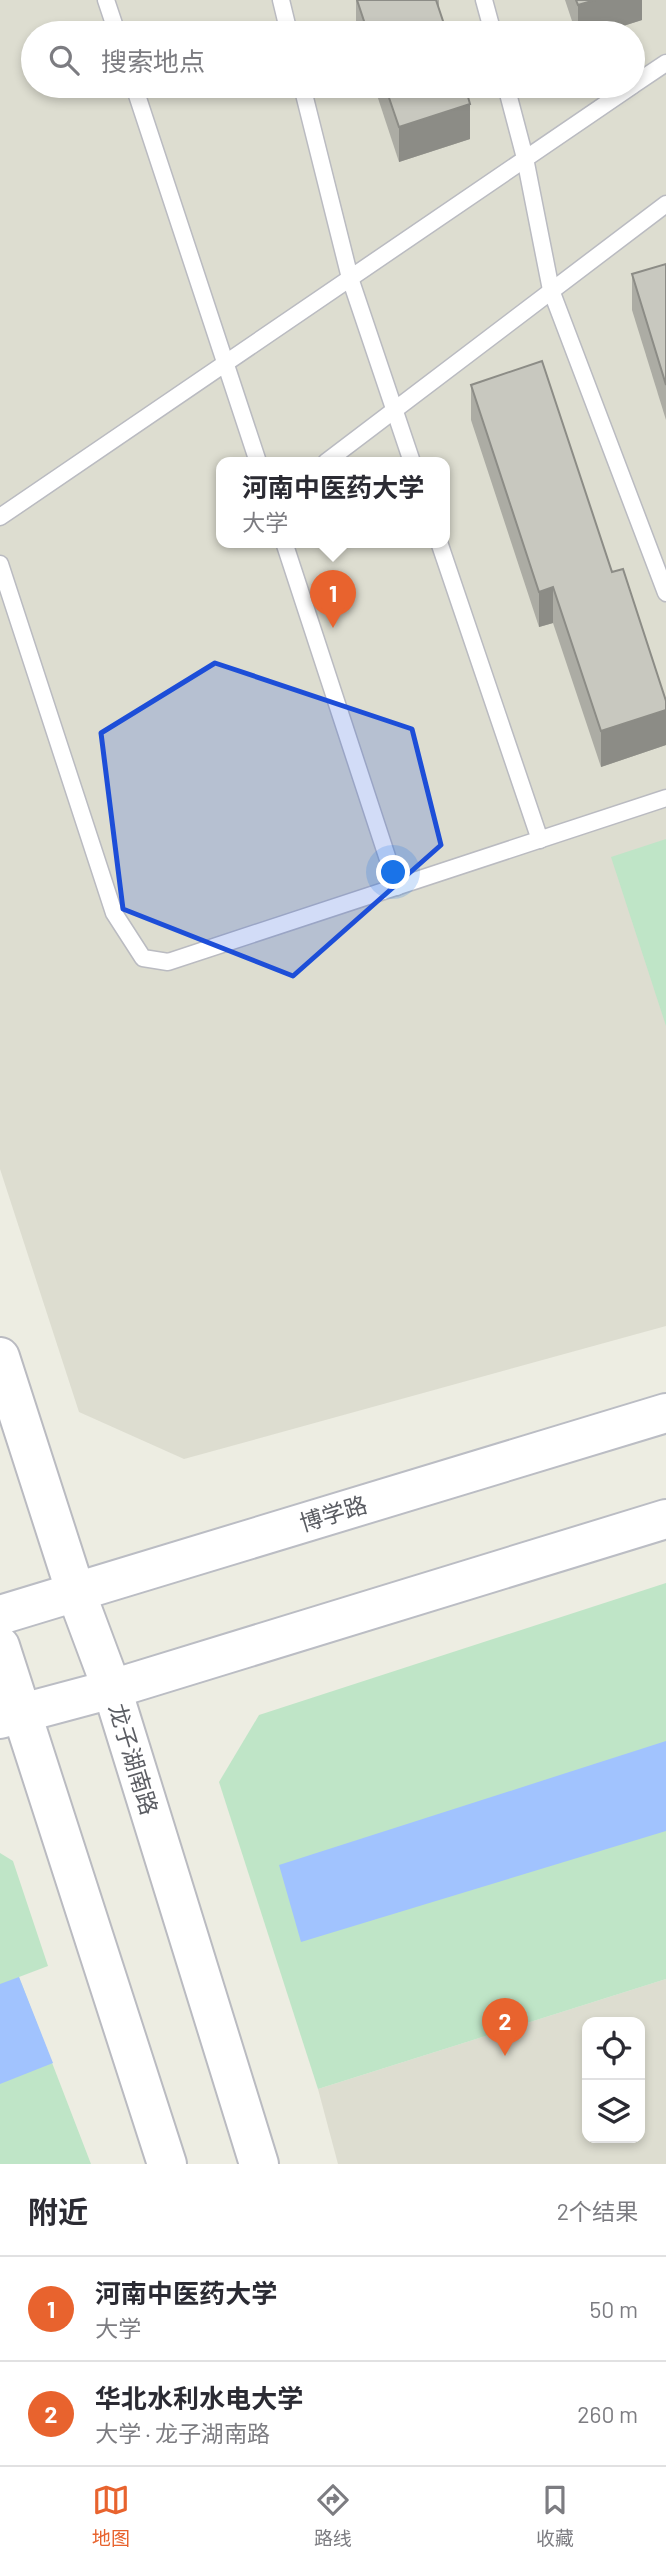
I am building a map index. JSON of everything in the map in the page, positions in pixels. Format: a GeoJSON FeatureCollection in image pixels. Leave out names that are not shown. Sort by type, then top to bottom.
{"type":"FeatureCollection","features":[{"type":"Feature","properties":{"kind":"street","name":"龙子湖南路"},"geometry":{"type":"LineString","coordinates":[[0,1357],[75,1590],[112,1689],[259,2164]]}},
{"type":"Feature","properties":{"kind":"street","name":"博学路"},"geometry":{"type":"LineString","coordinates":[[0,1615],[75,1590],[666,1413]]}},
{"type":"Feature","properties":{"kind":"street"},"geometry":{"type":"LineString","coordinates":[[10,1716],[112,1689],[666,1519]]}},
{"type":"Feature","properties":{"kind":"street"},"geometry":{"type":"LineString","coordinates":[[0,1646],[10,1716],[167,2164]]}},
{"type":"Feature","properties":{"kind":"lane"},"geometry":{"type":"LineString","coordinates":[[106,0],[113,21]]}},
{"type":"Feature","properties":{"kind":"lane"},"geometry":{"type":"LineString","coordinates":[[281,0],[286,21]]}},
{"type":"Feature","properties":{"kind":"lane"},"geometry":{"type":"LineString","coordinates":[[484,0],[490,21]]}},
{"type":"Feature","properties":{"kind":"lane"},"geometry":{"type":"LineString","coordinates":[[645,76],[666,62]]}},
{"type":"Feature","properties":{"kind":"lane"},"geometry":{"type":"LineString","coordinates":[[138,98],[256,457]]}},
{"type":"Feature","properties":{"kind":"lane"},"geometry":{"type":"LineString","coordinates":[[305,98],[350,278],[410,457]]}},
{"type":"Feature","properties":{"kind":"lane"},"geometry":{"type":"LineString","coordinates":[[509,98],[525,158],[551,290],[666,593]]}},
{"type":"Feature","properties":{"kind":"lane"},"geometry":{"type":"LineString","coordinates":[[0,517],[613,98]]}},
{"type":"Feature","properties":{"kind":"lane"},"geometry":{"type":"LineString","coordinates":[[333,457],[666,204]]}},
{"type":"Feature","properties":{"kind":"lane"},"geometry":{"type":"LineString","coordinates":[[286,548],[397,887]]}},
{"type":"Feature","properties":{"kind":"lane"},"geometry":{"type":"LineString","coordinates":[[441,548],[540,840]]}},
{"type":"Feature","properties":{"kind":"lane"},"geometry":{"type":"LineString","coordinates":[[0,564],[114,913],[143,958],[168,962],[666,799]]}},
{"type":"Feature","properties":{"kind":"highlighted area"},"geometry":{"type":"Polygon","coordinates":[[[215,663],[412,729],[441,845],[293,976],[123,909],[101,733],[215,663]]]}},
{"type":"Feature","properties":{"kind":"shaded area"},"geometry":{"type":"Polygon","coordinates":[[[0,0],[666,0],[666,1326],[184,1459],[79,1412],[0,1169],[0,0]]]}},
{"type":"Feature","properties":{"kind":"shaded area"},"geometry":{"type":"Polygon","coordinates":[[[666,1979],[666,2164],[338,2164],[318,2089],[666,1979]]]}},
{"type":"Feature","properties":{"kind":"green space"},"geometry":{"type":"Polygon","coordinates":[[[666,839],[666,1026],[611,857],[666,839]]]}},
{"type":"Feature","properties":{"kind":"green space"},"geometry":{"type":"Polygon","coordinates":[[[666,1583],[666,1979],[318,2089],[219,1782],[259,1715],[666,1583]]]}},
{"type":"Feature","properties":{"kind":"green space"},"geometry":{"type":"Polygon","coordinates":[[[0,1853],[13,1861],[48,1966],[19,1977],[91,2164],[0,2164],[0,1853]]]}},
{"type":"Feature","properties":{"kind":"water"},"geometry":{"type":"Polygon","coordinates":[[[666,1741],[666,1831],[301,1942],[279,1865],[666,1741]]]}},
{"type":"Feature","properties":{"kind":"water"},"geometry":{"type":"Polygon","coordinates":[[[19,1977],[53,2063],[0,2084],[0,1984],[19,1977]]]}},
{"type":"Feature","properties":{"kind":"building"},"geometry":{"type":"Polygon","coordinates":[[[357,0],[436,0],[443,21],[364,21],[357,0]]]}},
{"type":"Feature","properties":{"kind":"building"},"geometry":{"type":"Polygon","coordinates":[[[576,0],[595,0],[578,5],[576,0]]]}},
{"type":"Feature","properties":{"kind":"building"},"geometry":{"type":"Polygon","coordinates":[[[389,98],[468,98],[470,104],[399,127],[389,98]]]}},
{"type":"Feature","properties":{"kind":"building"},"geometry":{"type":"Polygon","coordinates":[[[666,264],[666,385],[632,274],[666,264]]]}},
{"type":"Feature","properties":{"kind":"building"},"geometry":{"type":"Polygon","coordinates":[[[542,361],[612,572],[623,569],[666,701],[666,710],[601,731],[553,587],[539,592],[471,385],[542,361]]]}},
{"type":"Feature","properties":{"kind":"place","name":"河南中医药大学"},"geometry":{"type":"Point","coordinates":[333,628]}},
{"type":"Feature","properties":{"kind":"place","name":"华北水利水电大学"},"geometry":{"type":"Point","coordinates":[505,2056]}}]}
